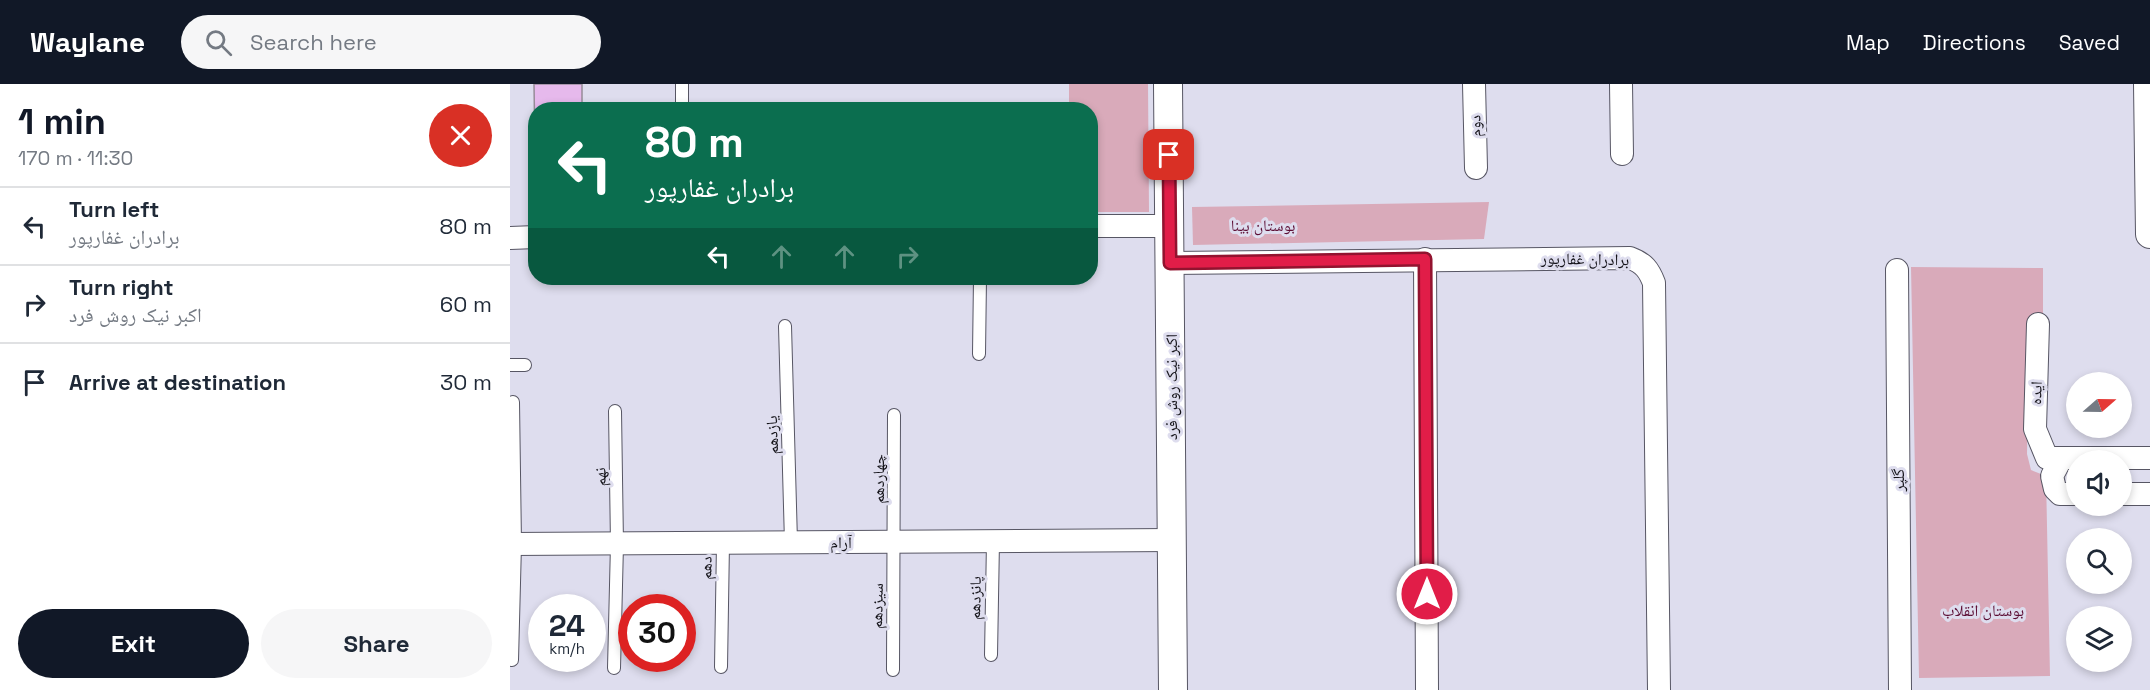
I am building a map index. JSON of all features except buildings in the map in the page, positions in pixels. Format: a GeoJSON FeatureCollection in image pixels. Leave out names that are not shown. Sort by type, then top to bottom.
{"type":"FeatureCollection","features":[{"type":"Feature","properties":{"kind":"street","name":"اکبر نیک روش فرد"},"geometry":{"type":"LineString","coordinates":[[1168,84],[1173,690]]}},
{"type":"Feature","properties":{"kind":"street","name":"دوم"},"geometry":{"type":"LineString","coordinates":[[1474,84],[1476,168]]}},
{"type":"Feature","properties":{"kind":"street"},"geometry":{"type":"LineString","coordinates":[[1621,84],[1622,154]]}},
{"type":"Feature","properties":{"kind":"street"},"geometry":{"type":"LineString","coordinates":[[2148,84],[2150,234]]}},
{"type":"Feature","properties":{"kind":"street"},"geometry":{"type":"LineString","coordinates":[[1098,226],[1169,226]]}},
{"type":"Feature","properties":{"kind":"street"},"geometry":{"type":"LineString","coordinates":[[510,237],[528,237]]}},
{"type":"Feature","properties":{"kind":"street","name":"برادران غفارپور"},"geometry":{"type":"LineString","coordinates":[[1170,263],[1630,258],[1639,261],[1649,270],[1654,283],[1659,690]]}},
{"type":"Feature","properties":{"kind":"street"},"geometry":{"type":"LineString","coordinates":[[1425,259],[1427,690]]}},
{"type":"Feature","properties":{"kind":"street","name":"گلپر"},"geometry":{"type":"LineString","coordinates":[[1897,270],[1899,690]]}},
{"type":"Feature","properties":{"kind":"street","name":"ایده"},"geometry":{"type":"LineString","coordinates":[[2038,324],[2035,429],[2054,459]]}},
{"type":"Feature","properties":{"kind":"street"},"geometry":{"type":"LineString","coordinates":[[2066,494],[2060,494],[2055,489],[2052,476],[2054,459],[2150,458]]}},
{"type":"Feature","properties":{"kind":"street"},"geometry":{"type":"LineString","coordinates":[[2132,494],[2150,494]]}},
{"type":"Feature","properties":{"kind":"street","name":"آرام"},"geometry":{"type":"LineString","coordinates":[[512,544],[1172,540]]}},
{"type":"Feature","properties":{"kind":"lane"},"geometry":{"type":"LineString","coordinates":[[682,84],[682,102]]}},
{"type":"Feature","properties":{"kind":"lane"},"geometry":{"type":"LineString","coordinates":[[979,354],[980,285]]}},
{"type":"Feature","properties":{"kind":"lane","name":"یازدهم"},"geometry":{"type":"LineString","coordinates":[[785,326],[791,542]]}},
{"type":"Feature","properties":{"kind":"lane"},"geometry":{"type":"LineString","coordinates":[[510,365],[525,365]]}},
{"type":"Feature","properties":{"kind":"lane"},"geometry":{"type":"LineString","coordinates":[[512,660],[513,402]]}},
{"type":"Feature","properties":{"kind":"lane","name":"نهم"},"geometry":{"type":"LineString","coordinates":[[614,668],[617,544],[615,411]]}},
{"type":"Feature","properties":{"kind":"lane","name":"چهاردهم"},"geometry":{"type":"LineString","coordinates":[[894,415],[894,542]]}},
{"type":"Feature","properties":{"kind":"lane","name":"پانزدهم"},"geometry":{"type":"LineString","coordinates":[[991,656],[993,541]]}},
{"type":"Feature","properties":{"kind":"lane","name":"سیزدهم"},"geometry":{"type":"LineString","coordinates":[[893,670],[894,542]]}},
{"type":"Feature","properties":{"kind":"lane","name":"دهم"},"geometry":{"type":"LineString","coordinates":[[721,667],[723,543]]}},
{"type":"Feature","properties":{"kind":"green space"},"geometry":{"type":"Polygon","coordinates":[[[1069,84],[1148,84],[1149,212],[1098,212],[1098,102],[1069,102],[1069,84]]]}},
{"type":"Feature","properties":{"kind":"green space","name":"بوستان بینا"},"geometry":{"type":"Polygon","coordinates":[[[1489,202],[1484,239],[1193,245],[1192,207],[1489,202]]]}},
{"type":"Feature","properties":{"kind":"green space","name":"بوستان انقلاب"},"geometry":{"type":"Polygon","coordinates":[[[1911,267],[2043,268],[2043,320],[2029,321],[2027,454],[2031,470],[2046,476],[2050,676],[1919,678],[1911,267]]]}},
{"type":"Feature","properties":{"kind":"route"},"geometry":{"type":"LineString","coordinates":[[1169,155],[1170,263],[1425,259],[1427,594]]}}]}
